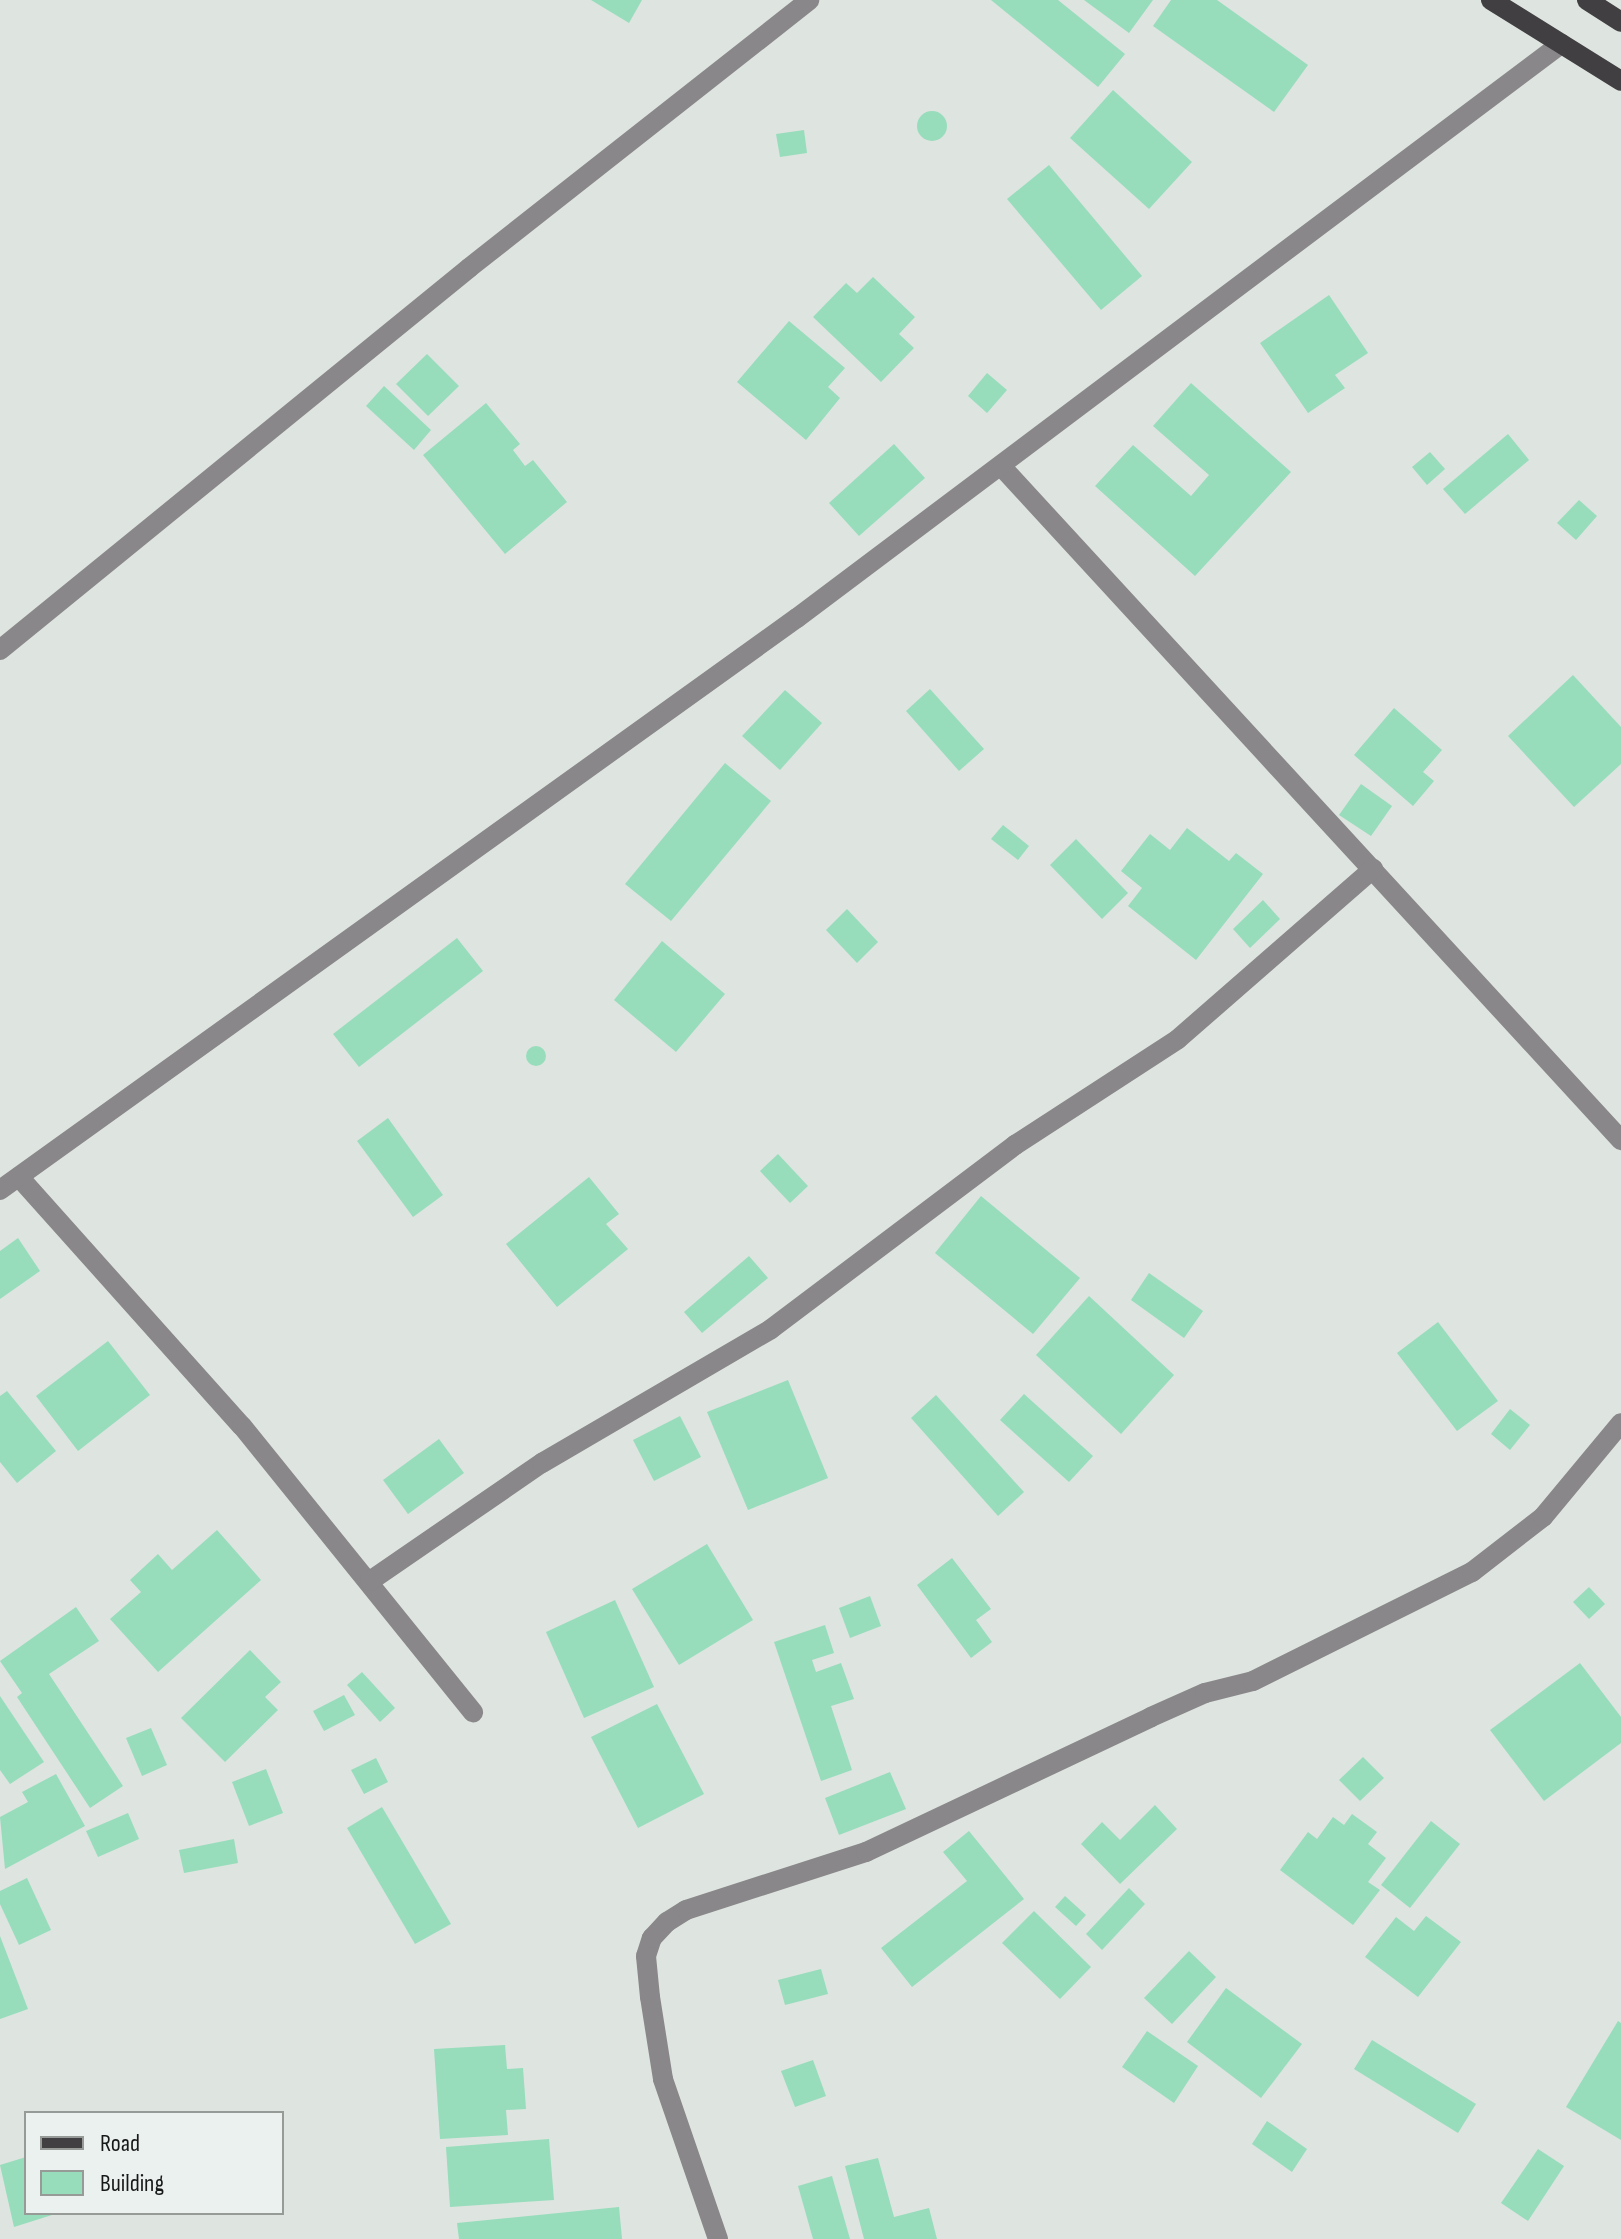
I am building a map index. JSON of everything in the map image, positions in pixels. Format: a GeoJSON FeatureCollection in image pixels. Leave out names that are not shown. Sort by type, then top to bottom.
{"type":"FeatureCollection","features":[{"type":"Feature","properties":{"kind":"main road"},"geometry":{"type":"LineString","coordinates":[[1491,0],[1621,81]]}},
{"type":"Feature","properties":{"kind":"main road"},"geometry":{"type":"LineString","coordinates":[[1587,0],[1621,22]]}},
{"type":"Feature","properties":{"kind":"street"},"geometry":{"type":"LineString","coordinates":[[0,650],[444,288],[809,0]]}},
{"type":"Feature","properties":{"kind":"street"},"geometry":{"type":"LineString","coordinates":[[0,1190],[410,899],[1001,466],[1561,44]]}},
{"type":"Feature","properties":{"kind":"street"},"geometry":{"type":"LineString","coordinates":[[1001,466],[1621,1140]]}},
{"type":"Feature","properties":{"kind":"street"},"geometry":{"type":"LineString","coordinates":[[370,1581],[542,1463],[771,1329],[1015,1145],[1178,1039],[1373,869]]}},
{"type":"Feature","properties":{"kind":"street"},"geometry":{"type":"LineString","coordinates":[[19,1177],[242,1426],[473,1712]]}},
{"type":"Feature","properties":{"kind":"street"},"geometry":{"type":"LineString","coordinates":[[718,2239],[663,2079],[646,1956],[652,1938],[667,1922],[686,1910],[866,1852],[983,1792],[1205,1693],[1253,1681],[1472,1572],[1543,1517],[1621,1423]]}},
{"type":"Feature","properties":{"kind":"building"},"geometry":{"type":"Polygon","coordinates":[[[591,0],[642,0],[629,23],[591,0]]]}},
{"type":"Feature","properties":{"kind":"building"},"geometry":{"type":"Polygon","coordinates":[[[991,0],[1058,0],[1125,54],[1098,87],[991,0]]]}},
{"type":"Feature","properties":{"kind":"building"},"geometry":{"type":"Polygon","coordinates":[[[1084,0],[1153,0],[1129,33],[1084,0]]]}},
{"type":"Feature","properties":{"kind":"building"},"geometry":{"type":"Polygon","coordinates":[[[1171,0],[1217,0],[1308,65],[1274,112],[1153,26],[1171,0]]]}},
{"type":"Feature","properties":{"kind":"building"},"geometry":{"type":"Polygon","coordinates":[[[1113,90],[1192,162],[1149,209],[1070,138],[1113,90]]]}},
{"type":"Feature","properties":{"kind":"building"},"geometry":{"type":"Polygon","coordinates":[[[932,111],[938,112],[946,120],[946,132],[938,140],[932,141],[926,140],[918,132],[917,126],[918,120],[926,112],[932,111]]]}},
{"type":"Feature","properties":{"kind":"building"},"geometry":{"type":"Polygon","coordinates":[[[804,130],[807,153],[780,157],[776,134],[804,130]]]}},
{"type":"Feature","properties":{"kind":"building"},"geometry":{"type":"Polygon","coordinates":[[[1049,165],[1142,276],[1101,310],[1007,199],[1049,165]]]}},
{"type":"Feature","properties":{"kind":"building"},"geometry":{"type":"Polygon","coordinates":[[[873,277],[915,317],[899,334],[914,348],[881,382],[813,317],[846,283],[857,293],[873,277]]]}},
{"type":"Feature","properties":{"kind":"building"},"geometry":{"type":"Polygon","coordinates":[[[1329,295],[1368,353],[1335,375],[1345,388],[1308,413],[1260,343],[1329,295]]]}},
{"type":"Feature","properties":{"kind":"building"},"geometry":{"type":"Polygon","coordinates":[[[789,321],[845,368],[828,387],[840,398],[806,440],[737,382],[789,321]]]}},
{"type":"Feature","properties":{"kind":"building"},"geometry":{"type":"Polygon","coordinates":[[[427,354],[459,386],[428,416],[396,384],[427,354]]]}},
{"type":"Feature","properties":{"kind":"building"},"geometry":{"type":"Polygon","coordinates":[[[987,373],[1007,390],[987,413],[968,396],[987,373]]]}},
{"type":"Feature","properties":{"kind":"building"},"geometry":{"type":"Polygon","coordinates":[[[1191,383],[1291,472],[1195,576],[1095,486],[1133,445],[1191,496],[1209,475],[1153,426],[1191,383]]]}},
{"type":"Feature","properties":{"kind":"building"},"geometry":{"type":"Polygon","coordinates":[[[384,386],[431,430],[414,450],[366,406],[384,386]]]}},
{"type":"Feature","properties":{"kind":"building"},"geometry":{"type":"Polygon","coordinates":[[[486,403],[520,444],[513,450],[525,466],[533,460],[567,502],[505,554],[423,455],[486,403]]]}},
{"type":"Feature","properties":{"kind":"building"},"geometry":{"type":"Polygon","coordinates":[[[1508,434],[1529,460],[1465,514],[1443,489],[1508,434]]]}},
{"type":"Feature","properties":{"kind":"building"},"geometry":{"type":"Polygon","coordinates":[[[894,444],[925,478],[859,536],[829,503],[894,444]]]}},
{"type":"Feature","properties":{"kind":"building"},"geometry":{"type":"Polygon","coordinates":[[[1430,452],[1445,469],[1427,485],[1412,467],[1430,452]]]}},
{"type":"Feature","properties":{"kind":"building"},"geometry":{"type":"Polygon","coordinates":[[[1579,500],[1597,516],[1576,540],[1557,523],[1579,500]]]}},
{"type":"Feature","properties":{"kind":"building"},"geometry":{"type":"Polygon","coordinates":[[[1573,675],[1621,727],[1621,764],[1574,807],[1508,736],[1573,675]]]}},
{"type":"Feature","properties":{"kind":"building"},"geometry":{"type":"Polygon","coordinates":[[[930,689],[984,749],[959,771],[906,711],[930,689]]]}},
{"type":"Feature","properties":{"kind":"building"},"geometry":{"type":"Polygon","coordinates":[[[785,690],[822,723],[780,770],[742,736],[785,690]]]}},
{"type":"Feature","properties":{"kind":"building"},"geometry":{"type":"Polygon","coordinates":[[[1394,708],[1442,750],[1423,772],[1434,781],[1413,806],[1354,755],[1394,708]]]}},
{"type":"Feature","properties":{"kind":"building"},"geometry":{"type":"Polygon","coordinates":[[[725,763],[771,801],[671,921],[625,884],[725,763]]]}},
{"type":"Feature","properties":{"kind":"building"},"geometry":{"type":"Polygon","coordinates":[[[1361,784],[1392,806],[1371,836],[1339,815],[1361,784]]]}},
{"type":"Feature","properties":{"kind":"building"},"geometry":{"type":"Polygon","coordinates":[[[1003,825],[1029,846],[1018,860],[991,839],[1003,825]]]}},
{"type":"Feature","properties":{"kind":"building"},"geometry":{"type":"Polygon","coordinates":[[[1187,828],[1229,861],[1236,853],[1263,874],[1196,960],[1128,906],[1142,888],[1121,871],[1150,834],[1170,850],[1187,828]]]}},
{"type":"Feature","properties":{"kind":"building"},"geometry":{"type":"Polygon","coordinates":[[[1076,839],[1128,893],[1102,919],[1050,865],[1076,839]]]}},
{"type":"Feature","properties":{"kind":"building"},"geometry":{"type":"Polygon","coordinates":[[[1263,900],[1280,919],[1250,948],[1233,929],[1263,900]]]}},
{"type":"Feature","properties":{"kind":"building"},"geometry":{"type":"Polygon","coordinates":[[[847,909],[878,942],[857,963],[826,930],[847,909]]]}},
{"type":"Feature","properties":{"kind":"building"},"geometry":{"type":"Polygon","coordinates":[[[457,938],[483,971],[359,1067],[333,1034],[457,938]]]}},
{"type":"Feature","properties":{"kind":"building"},"geometry":{"type":"Polygon","coordinates":[[[662,941],[725,994],[676,1052],[614,1000],[662,941]]]}},
{"type":"Feature","properties":{"kind":"building"},"geometry":{"type":"Polygon","coordinates":[[[536,1046],[543,1049],[546,1056],[543,1063],[536,1066],[529,1063],[526,1056],[529,1049],[536,1046]]]}},
{"type":"Feature","properties":{"kind":"building"},"geometry":{"type":"Polygon","coordinates":[[[388,1118],[443,1195],[413,1217],[357,1141],[388,1118]]]}},
{"type":"Feature","properties":{"kind":"building"},"geometry":{"type":"Polygon","coordinates":[[[778,1154],[808,1186],[790,1203],[760,1171],[778,1154]]]}},
{"type":"Feature","properties":{"kind":"building"},"geometry":{"type":"Polygon","coordinates":[[[589,1177],[619,1214],[606,1224],[628,1249],[557,1307],[506,1244],[589,1177]]]}},
{"type":"Feature","properties":{"kind":"building"},"geometry":{"type":"Polygon","coordinates":[[[981,1196],[1080,1278],[1033,1334],[935,1253],[981,1196]]]}},
{"type":"Feature","properties":{"kind":"building"},"geometry":{"type":"Polygon","coordinates":[[[18,1238],[40,1271],[0,1299],[0,1251],[18,1238]]]}},
{"type":"Feature","properties":{"kind":"building"},"geometry":{"type":"Polygon","coordinates":[[[749,1256],[768,1278],[702,1333],[684,1312],[749,1256]]]}},
{"type":"Feature","properties":{"kind":"building"},"geometry":{"type":"Polygon","coordinates":[[[1149,1273],[1203,1311],[1184,1338],[1131,1300],[1149,1273]]]}},
{"type":"Feature","properties":{"kind":"building"},"geometry":{"type":"Polygon","coordinates":[[[1089,1296],[1174,1375],[1121,1434],[1036,1355],[1089,1296]]]}},
{"type":"Feature","properties":{"kind":"building"},"geometry":{"type":"Polygon","coordinates":[[[1438,1322],[1498,1401],[1457,1431],[1397,1353],[1438,1322]]]}},
{"type":"Feature","properties":{"kind":"building"},"geometry":{"type":"Polygon","coordinates":[[[108,1341],[150,1395],[78,1451],[36,1396],[108,1341]]]}},
{"type":"Feature","properties":{"kind":"building"},"geometry":{"type":"Polygon","coordinates":[[[788,1380],[828,1478],[748,1510],[707,1412],[788,1380]]]}},
{"type":"Feature","properties":{"kind":"building"},"geometry":{"type":"Polygon","coordinates":[[[7,1391],[56,1451],[17,1483],[0,1462],[0,1396],[7,1391]]]}},
{"type":"Feature","properties":{"kind":"building"},"geometry":{"type":"Polygon","coordinates":[[[1024,1394],[1093,1456],[1069,1482],[1000,1420],[1024,1394]]]}},
{"type":"Feature","properties":{"kind":"building"},"geometry":{"type":"Polygon","coordinates":[[[936,1395],[1024,1492],[998,1516],[911,1418],[936,1395]]]}},
{"type":"Feature","properties":{"kind":"building"},"geometry":{"type":"Polygon","coordinates":[[[1510,1409],[1530,1425],[1510,1450],[1491,1434],[1510,1409]]]}},
{"type":"Feature","properties":{"kind":"building"},"geometry":{"type":"Polygon","coordinates":[[[680,1416],[701,1457],[654,1481],[633,1440],[680,1416]]]}},
{"type":"Feature","properties":{"kind":"building"},"geometry":{"type":"Polygon","coordinates":[[[439,1439],[464,1473],[408,1514],[383,1480],[439,1439]]]}},
{"type":"Feature","properties":{"kind":"building"},"geometry":{"type":"Polygon","coordinates":[[[217,1530],[261,1580],[158,1672],[110,1619],[141,1592],[130,1580],[158,1554],[172,1570],[217,1530]]]}},
{"type":"Feature","properties":{"kind":"building"},"geometry":{"type":"Polygon","coordinates":[[[707,1544],[753,1620],[679,1665],[632,1589],[707,1544]]]}},
{"type":"Feature","properties":{"kind":"building"},"geometry":{"type":"Polygon","coordinates":[[[952,1558],[991,1609],[976,1620],[992,1642],[971,1658],[917,1585],[952,1558]]]}},
{"type":"Feature","properties":{"kind":"building"},"geometry":{"type":"Polygon","coordinates":[[[1589,1587],[1605,1604],[1589,1619],[1573,1602],[1589,1587]]]}},
{"type":"Feature","properties":{"kind":"building"},"geometry":{"type":"Polygon","coordinates":[[[870,1596],[881,1626],[850,1638],[839,1608],[870,1596]]]}},
{"type":"Feature","properties":{"kind":"building"},"geometry":{"type":"Polygon","coordinates":[[[615,1600],[654,1687],[584,1718],[546,1632],[615,1600]]]}},
{"type":"Feature","properties":{"kind":"building"},"geometry":{"type":"Polygon","coordinates":[[[76,1607],[99,1641],[49,1674],[123,1786],[90,1808],[17,1697],[22,1693],[0,1661],[76,1607]]]}},
{"type":"Feature","properties":{"kind":"building"},"geometry":{"type":"Polygon","coordinates":[[[825,1625],[834,1653],[812,1660],[816,1672],[841,1663],[854,1699],[831,1706],[852,1770],[821,1781],[774,1642],[825,1625]]]}},
{"type":"Feature","properties":{"kind":"building"},"geometry":{"type":"Polygon","coordinates":[[[250,1650],[281,1682],[265,1697],[278,1710],[225,1762],[181,1718],[250,1650]]]}},
{"type":"Feature","properties":{"kind":"building"},"geometry":{"type":"Polygon","coordinates":[[[1580,1663],[1621,1717],[1621,1743],[1544,1801],[1490,1730],[1580,1663]]]}},
{"type":"Feature","properties":{"kind":"building"},"geometry":{"type":"Polygon","coordinates":[[[362,1672],[395,1708],[380,1722],[347,1685],[362,1672]]]}},
{"type":"Feature","properties":{"kind":"building"},"geometry":{"type":"Polygon","coordinates":[[[344,1695],[355,1715],[324,1731],[313,1711],[344,1695]]]}},
{"type":"Feature","properties":{"kind":"building"},"geometry":{"type":"Polygon","coordinates":[[[0,1696],[44,1762],[10,1784],[0,1770],[0,1696]]]}},
{"type":"Feature","properties":{"kind":"building"},"geometry":{"type":"Polygon","coordinates":[[[657,1704],[704,1794],[638,1828],[591,1737],[657,1704]]]}},
{"type":"Feature","properties":{"kind":"building"},"geometry":{"type":"Polygon","coordinates":[[[151,1728],[167,1765],[142,1776],[126,1738],[151,1728]]]}},
{"type":"Feature","properties":{"kind":"building"},"geometry":{"type":"Polygon","coordinates":[[[1363,1757],[1384,1778],[1360,1801],[1339,1780],[1363,1757]]]}},
{"type":"Feature","properties":{"kind":"building"},"geometry":{"type":"Polygon","coordinates":[[[376,1758],[388,1782],[364,1794],[351,1770],[376,1758]]]}},
{"type":"Feature","properties":{"kind":"building"},"geometry":{"type":"Polygon","coordinates":[[[266,1769],[283,1813],[249,1826],[232,1782],[266,1769]]]}},
{"type":"Feature","properties":{"kind":"building"},"geometry":{"type":"Polygon","coordinates":[[[890,1772],[906,1809],[839,1835],[825,1798],[890,1772]]]}},
{"type":"Feature","properties":{"kind":"building"},"geometry":{"type":"Polygon","coordinates":[[[56,1774],[85,1826],[5,1869],[0,1817],[28,1802],[22,1792],[56,1774]]]}},
{"type":"Feature","properties":{"kind":"building"},"geometry":{"type":"Polygon","coordinates":[[[1155,1805],[1177,1829],[1120,1884],[1081,1844],[1102,1822],[1120,1840],[1155,1805]]]}},
{"type":"Feature","properties":{"kind":"building"},"geometry":{"type":"Polygon","coordinates":[[[382,1807],[451,1924],[415,1944],[347,1828],[382,1807]]]}},
{"type":"Feature","properties":{"kind":"building"},"geometry":{"type":"Polygon","coordinates":[[[128,1813],[139,1839],[98,1857],[86,1831],[128,1813]]]}},
{"type":"Feature","properties":{"kind":"building"},"geometry":{"type":"Polygon","coordinates":[[[1352,1814],[1377,1832],[1368,1844],[1386,1858],[1368,1882],[1380,1890],[1353,1925],[1280,1870],[1308,1832],[1317,1839],[1333,1817],[1344,1825],[1352,1814]]]}},
{"type":"Feature","properties":{"kind":"building"},"geometry":{"type":"Polygon","coordinates":[[[1431,1821],[1460,1844],[1410,1908],[1381,1885],[1431,1821]]]}},
{"type":"Feature","properties":{"kind":"building"},"geometry":{"type":"Polygon","coordinates":[[[969,1831],[1024,1899],[912,1987],[881,1948],[967,1881],[943,1852],[969,1831]]]}},
{"type":"Feature","properties":{"kind":"building"},"geometry":{"type":"Polygon","coordinates":[[[234,1839],[238,1863],[184,1873],[179,1850],[234,1839]]]}},
{"type":"Feature","properties":{"kind":"building"},"geometry":{"type":"Polygon","coordinates":[[[27,1878],[51,1930],[19,1945],[0,1904],[0,1891],[27,1878]]]}},
{"type":"Feature","properties":{"kind":"building"},"geometry":{"type":"Polygon","coordinates":[[[1129,1888],[1145,1904],[1102,1950],[1086,1934],[1129,1888]]]}},
{"type":"Feature","properties":{"kind":"building"},"geometry":{"type":"Polygon","coordinates":[[[1065,1896],[1086,1915],[1076,1926],[1055,1907],[1065,1896]]]}},
{"type":"Feature","properties":{"kind":"building"},"geometry":{"type":"Polygon","coordinates":[[[1034,1911],[1091,1967],[1060,1999],[1002,1943],[1034,1911]]]}},
{"type":"Feature","properties":{"kind":"building"},"geometry":{"type":"Polygon","coordinates":[[[1426,1916],[1461,1942],[1418,1997],[1365,1957],[1396,1917],[1414,1931],[1426,1916]]]}},
{"type":"Feature","properties":{"kind":"building"},"geometry":{"type":"Polygon","coordinates":[[[0,1936],[28,2009],[0,2019],[0,1936]]]}},
{"type":"Feature","properties":{"kind":"building"},"geometry":{"type":"Polygon","coordinates":[[[1189,1951],[1216,1977],[1172,2024],[1144,1998],[1189,1951]]]}},
{"type":"Feature","properties":{"kind":"building"},"geometry":{"type":"Polygon","coordinates":[[[821,1969],[828,1994],[785,2005],[778,1980],[821,1969]]]}},
{"type":"Feature","properties":{"kind":"building"},"geometry":{"type":"Polygon","coordinates":[[[1226,1988],[1302,2044],[1261,2098],[1187,2042],[1226,1988]]]}},
{"type":"Feature","properties":{"kind":"building"},"geometry":{"type":"Polygon","coordinates":[[[1618,2021],[1621,2023],[1621,2140],[1566,2107],[1618,2021]]]}},
{"type":"Feature","properties":{"kind":"building"},"geometry":{"type":"Polygon","coordinates":[[[1147,2031],[1198,2066],[1174,2103],[1122,2067],[1147,2031]]]}},
{"type":"Feature","properties":{"kind":"building"},"geometry":{"type":"Polygon","coordinates":[[[1372,2040],[1476,2104],[1458,2133],[1354,2069],[1372,2040]]]}},
{"type":"Feature","properties":{"kind":"building"},"geometry":{"type":"Polygon","coordinates":[[[505,2045],[507,2069],[523,2068],[526,2109],[506,2110],[508,2135],[440,2139],[434,2049],[505,2045]]]}},
{"type":"Feature","properties":{"kind":"building"},"geometry":{"type":"Polygon","coordinates":[[[813,2060],[826,2096],[795,2107],[781,2071],[813,2060]]]}},
{"type":"Feature","properties":{"kind":"building"},"geometry":{"type":"Polygon","coordinates":[[[1267,2121],[1307,2149],[1292,2172],[1252,2144],[1267,2121]]]}},
{"type":"Feature","properties":{"kind":"building"},"geometry":{"type":"Polygon","coordinates":[[[549,2139],[554,2200],[450,2207],[446,2147],[549,2139]]]}},
{"type":"Feature","properties":{"kind":"building"},"geometry":{"type":"Polygon","coordinates":[[[1538,2149],[1564,2166],[1528,2221],[1501,2203],[1538,2149]]]}},
{"type":"Feature","properties":{"kind":"building"},"geometry":{"type":"Polygon","coordinates":[[[24,2158],[24,2215],[52,2215],[14,2227],[0,2165],[24,2158]]]}},
{"type":"Feature","properties":{"kind":"building"},"geometry":{"type":"Polygon","coordinates":[[[878,2158],[894,2217],[929,2208],[937,2239],[864,2239],[845,2166],[878,2158]]]}},
{"type":"Feature","properties":{"kind":"building"},"geometry":{"type":"Polygon","coordinates":[[[832,2176],[850,2239],[813,2239],[798,2186],[832,2176]]]}},
{"type":"Feature","properties":{"kind":"building"},"geometry":{"type":"Polygon","coordinates":[[[619,2207],[622,2239],[459,2239],[457,2223],[619,2207]]]}}]}
